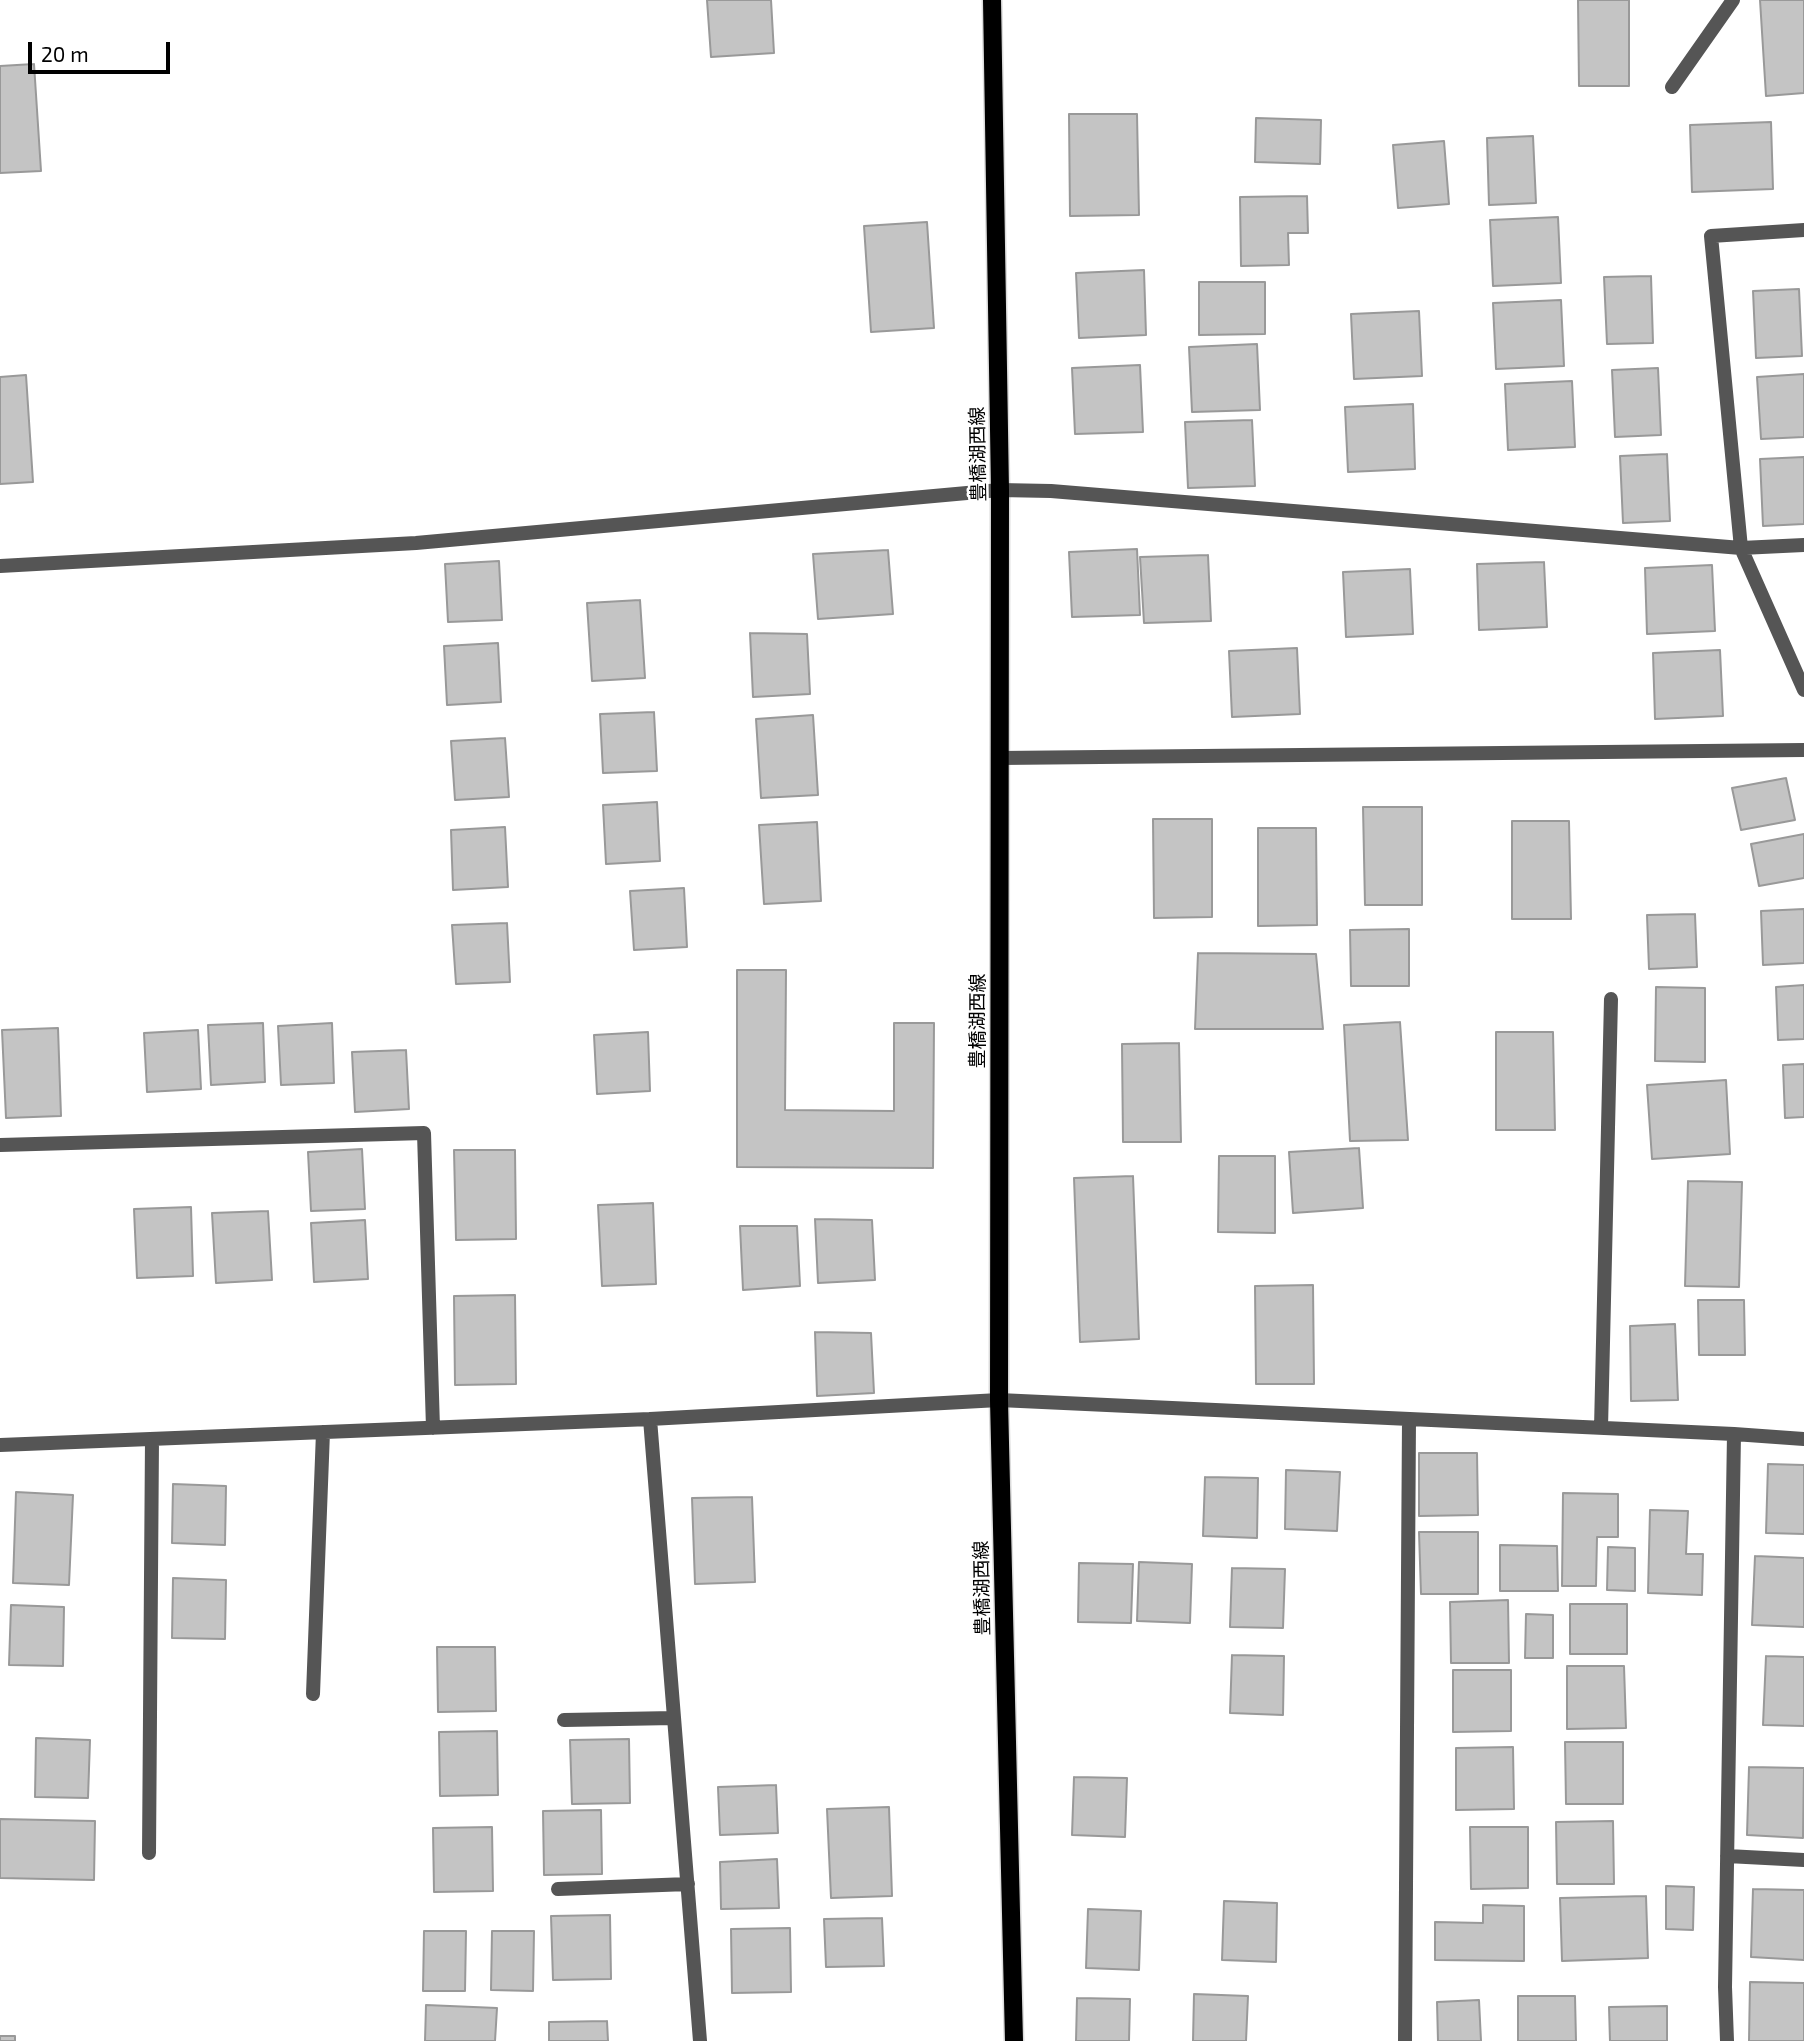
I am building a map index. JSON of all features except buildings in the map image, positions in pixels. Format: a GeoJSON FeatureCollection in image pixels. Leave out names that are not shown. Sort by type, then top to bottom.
{"type":"FeatureCollection","features":[{"type":"Feature","properties":{"kind":"main road","name":"豊橋湖西線"},"geometry":{"type":"LineString","coordinates":[[992,0],[1000,490],[999,1400],[1014,2041]]}},
{"type":"Feature","properties":{"kind":"street"},"geometry":{"type":"LineString","coordinates":[[1672,87],[1733,0]]}},
{"type":"Feature","properties":{"kind":"street"},"geometry":{"type":"LineString","coordinates":[[1804,230],[1711,236],[1741,548],[1804,690]]}},
{"type":"Feature","properties":{"kind":"street"},"geometry":{"type":"LineString","coordinates":[[0,566],[416,543],[1000,490],[1051,491],[1741,548],[1804,545]]}},
{"type":"Feature","properties":{"kind":"street"},"geometry":{"type":"LineString","coordinates":[[1000,758],[1804,750]]}},
{"type":"Feature","properties":{"kind":"street"},"geometry":{"type":"LineString","coordinates":[[1601,1428],[1611,999]]}},
{"type":"Feature","properties":{"kind":"street"},"geometry":{"type":"LineString","coordinates":[[0,1145],[424,1133],[433,1428]]}},
{"type":"Feature","properties":{"kind":"street"},"geometry":{"type":"LineString","coordinates":[[0,1445],[650,1419],[999,1400],[1804,1439]]}},
{"type":"Feature","properties":{"kind":"street"},"geometry":{"type":"LineString","coordinates":[[650,1419],[700,2041]]}},
{"type":"Feature","properties":{"kind":"street"},"geometry":{"type":"LineString","coordinates":[[1405,2041],[1409,1419]]}},
{"type":"Feature","properties":{"kind":"street"},"geometry":{"type":"LineString","coordinates":[[313,1694],[323,1432]]}},
{"type":"Feature","properties":{"kind":"street"},"geometry":{"type":"LineString","coordinates":[[1727,2041],[1725,1987],[1734,1434]]}},
{"type":"Feature","properties":{"kind":"street"},"geometry":{"type":"LineString","coordinates":[[149,1853],[152,1439]]}},
{"type":"Feature","properties":{"kind":"street"},"geometry":{"type":"LineString","coordinates":[[564,1720],[674,1718]]}},
{"type":"Feature","properties":{"kind":"street"},"geometry":{"type":"LineString","coordinates":[[1727,1856],[1804,1860]]}},
{"type":"Feature","properties":{"kind":"street"},"geometry":{"type":"LineString","coordinates":[[558,1889],[688,1884]]}}]}
